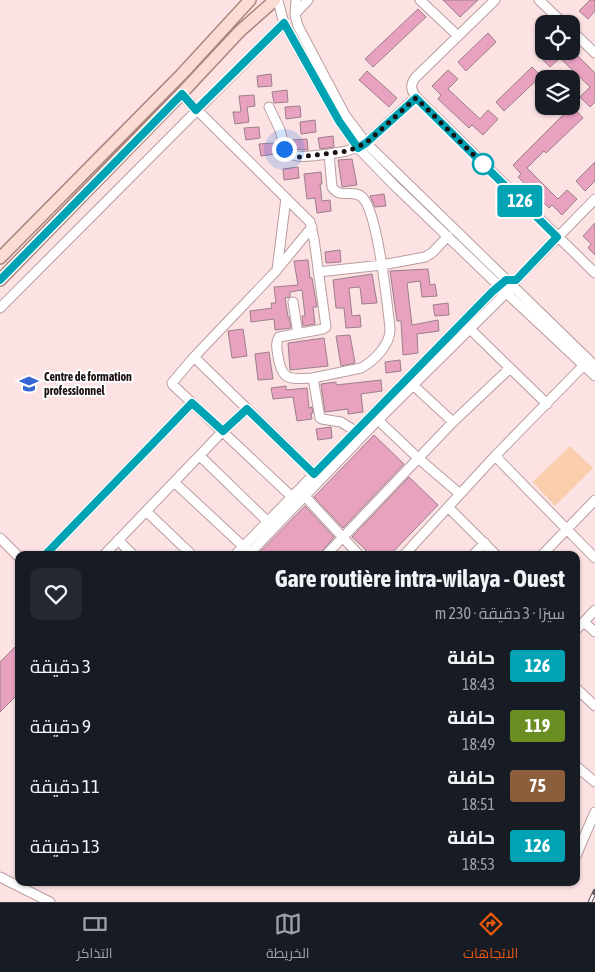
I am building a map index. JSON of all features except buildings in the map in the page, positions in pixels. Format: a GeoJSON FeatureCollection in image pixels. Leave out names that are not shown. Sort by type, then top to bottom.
{"type":"FeatureCollection","features":[{"type":"Feature","properties":{"kind":"main road"},"geometry":{"type":"LineString","coordinates":[[0,258],[181,75],[250,0]]}},
{"type":"Feature","properties":{"kind":"main road"},"geometry":{"type":"LineString","coordinates":[[0,280],[182,94],[240,31],[278,0]]}},
{"type":"Feature","properties":{"kind":"street"},"geometry":{"type":"LineString","coordinates":[[278,0],[284,23],[339,121],[589,364],[595,376]]}},
{"type":"Feature","properties":{"kind":"street"},"geometry":{"type":"LineString","coordinates":[[296,0],[295,14],[298,26],[362,145],[394,185],[448,236],[508,285]]}},
{"type":"Feature","properties":{"kind":"street"},"geometry":{"type":"LineString","coordinates":[[295,14],[308,0]]}},
{"type":"Feature","properties":{"kind":"street"},"geometry":{"type":"LineString","coordinates":[[420,0],[458,36]]}},
{"type":"Feature","properties":{"kind":"street"},"geometry":{"type":"LineString","coordinates":[[495,0],[413,82],[412,92],[595,274]]}},
{"type":"Feature","properties":{"kind":"street"},"geometry":{"type":"LineString","coordinates":[[539,0],[555,15]]}},
{"type":"Feature","properties":{"kind":"street"},"geometry":{"type":"LineString","coordinates":[[0,308],[284,23]]}},
{"type":"Feature","properties":{"kind":"street"},"geometry":{"type":"LineString","coordinates":[[580,38],[595,52]]}},
{"type":"Feature","properties":{"kind":"street"},"geometry":{"type":"LineString","coordinates":[[182,94],[196,110],[304,214],[312,227],[326,327],[324,329],[279,337],[277,340],[276,344],[282,373],[293,379],[313,378],[361,368],[366,365],[390,338],[382,265],[369,210],[364,199],[353,194],[340,194],[332,187],[329,154]]}},
{"type":"Feature","properties":{"kind":"street"},"geometry":{"type":"LineString","coordinates":[[269,107],[280,130],[284,149],[289,154],[299,157],[348,151],[362,145],[416,98]]}},
{"type":"Feature","properties":{"kind":"street"},"geometry":{"type":"LineString","coordinates":[[277,270],[286,198]]}},
{"type":"Feature","properties":{"kind":"street"},"geometry":{"type":"LineString","coordinates":[[247,551],[268,522],[292,497],[302,493],[314,474],[355,431],[595,199]]}},
{"type":"Feature","properties":{"kind":"street"},"geometry":{"type":"LineString","coordinates":[[292,497],[172,383],[194,356],[277,270],[312,227]]}},
{"type":"Feature","properties":{"kind":"street"},"geometry":{"type":"LineString","coordinates":[[318,272],[382,265],[425,257],[432,253],[448,236]]}},
{"type":"Feature","properties":{"kind":"street"},"geometry":{"type":"LineString","coordinates":[[247,551],[302,493],[469,328],[508,285]]}},
{"type":"Feature","properties":{"kind":"street"},"geometry":{"type":"LineString","coordinates":[[293,302],[298,334]]}},
{"type":"Feature","properties":{"kind":"street"},"geometry":{"type":"LineString","coordinates":[[469,328],[546,404]]}},
{"type":"Feature","properties":{"kind":"street"},"geometry":{"type":"LineString","coordinates":[[194,356],[314,474]]}},
{"type":"Feature","properties":{"kind":"street"},"geometry":{"type":"LineString","coordinates":[[408,551],[495,456],[589,364]]}},
{"type":"Feature","properties":{"kind":"street"},"geometry":{"type":"LineString","coordinates":[[330,551],[453,422],[509,369]]}},
{"type":"Feature","properties":{"kind":"street"},"geometry":{"type":"LineString","coordinates":[[313,378],[320,418],[342,422],[355,431]]}},
{"type":"Feature","properties":{"kind":"street"},"geometry":{"type":"LineString","coordinates":[[413,385],[453,422]]}},
{"type":"Feature","properties":{"kind":"street"},"geometry":{"type":"LineString","coordinates":[[49,551],[192,403]]}},
{"type":"Feature","properties":{"kind":"street"},"geometry":{"type":"LineString","coordinates":[[108,551],[223,431],[247,409]]}},
{"type":"Feature","properties":{"kind":"street"},"geometry":{"type":"LineString","coordinates":[[378,420],[460,494]]}},
{"type":"Feature","properties":{"kind":"street"},"geometry":{"type":"LineString","coordinates":[[200,456],[268,522]]}},
{"type":"Feature","properties":{"kind":"street"},"geometry":{"type":"LineString","coordinates":[[495,456],[595,558]]}},
{"type":"Feature","properties":{"kind":"street"},"geometry":{"type":"LineString","coordinates":[[174,482],[247,551]]}},
{"type":"Feature","properties":{"kind":"street"},"geometry":{"type":"LineString","coordinates":[[302,493],[355,551]]}},
{"type":"Feature","properties":{"kind":"street"},"geometry":{"type":"LineString","coordinates":[[546,551],[595,500]]}},
{"type":"Feature","properties":{"kind":"street"},"geometry":{"type":"LineString","coordinates":[[448,507],[492,551]]}},
{"type":"Feature","properties":{"kind":"street"},"geometry":{"type":"LineString","coordinates":[[146,511],[188,551]]}},
{"type":"Feature","properties":{"kind":"street"},"geometry":{"type":"LineString","coordinates":[[0,538],[15,553]]}},
{"type":"Feature","properties":{"kind":"street"},"geometry":{"type":"LineString","coordinates":[[118,540],[129,551]]}},
{"type":"Feature","properties":{"kind":"street"},"geometry":{"type":"LineString","coordinates":[[477,551],[485,543]]}},
{"type":"Feature","properties":{"kind":"street"},"geometry":{"type":"LineString","coordinates":[[580,626],[595,610]]}},
{"type":"Feature","properties":{"kind":"street"},"geometry":{"type":"LineString","coordinates":[[584,622],[595,632]]}},
{"type":"Feature","properties":{"kind":"street"},"geometry":{"type":"LineString","coordinates":[[580,692],[595,706]]}},
{"type":"Feature","properties":{"kind":"street"},"geometry":{"type":"LineString","coordinates":[[580,769],[595,782]]}},
{"type":"Feature","properties":{"kind":"street"},"geometry":{"type":"LineString","coordinates":[[580,847],[595,812]]}},
{"type":"Feature","properties":{"kind":"street"},"geometry":{"type":"LineString","coordinates":[[2,882],[50,902]]}},
{"type":"Feature","properties":{"kind":"shaded area"},"geometry":{"type":"Polygon","coordinates":[[[570,446],[593,468],[555,506],[533,482],[570,446]]]}},
{"type":"Feature","properties":{"kind":"railway"},"geometry":{"type":"LineString","coordinates":[[590,902],[595,891]]}},
{"type":"Feature","properties":{"kind":"bus line","name":"126"},"geometry":{"type":"LineString","coordinates":[[0,280],[182,94],[196,110],[284,23],[339,121],[358,148],[416,98],[557,237],[516,280],[506,280],[492,292],[314,474],[247,409],[223,431],[192,403],[49,551]]}},
{"type":"Feature","properties":{"kind":"place","name":"Centre de formation professionnel"},"geometry":{"type":"Point","coordinates":[29,384]}},
{"type":"Feature","properties":{"kind":"route"},"geometry":{"type":"LineString","coordinates":[[284,149],[289,154],[299,157],[329,154],[358,148],[416,98],[486,167],[483,164]]}}]}
